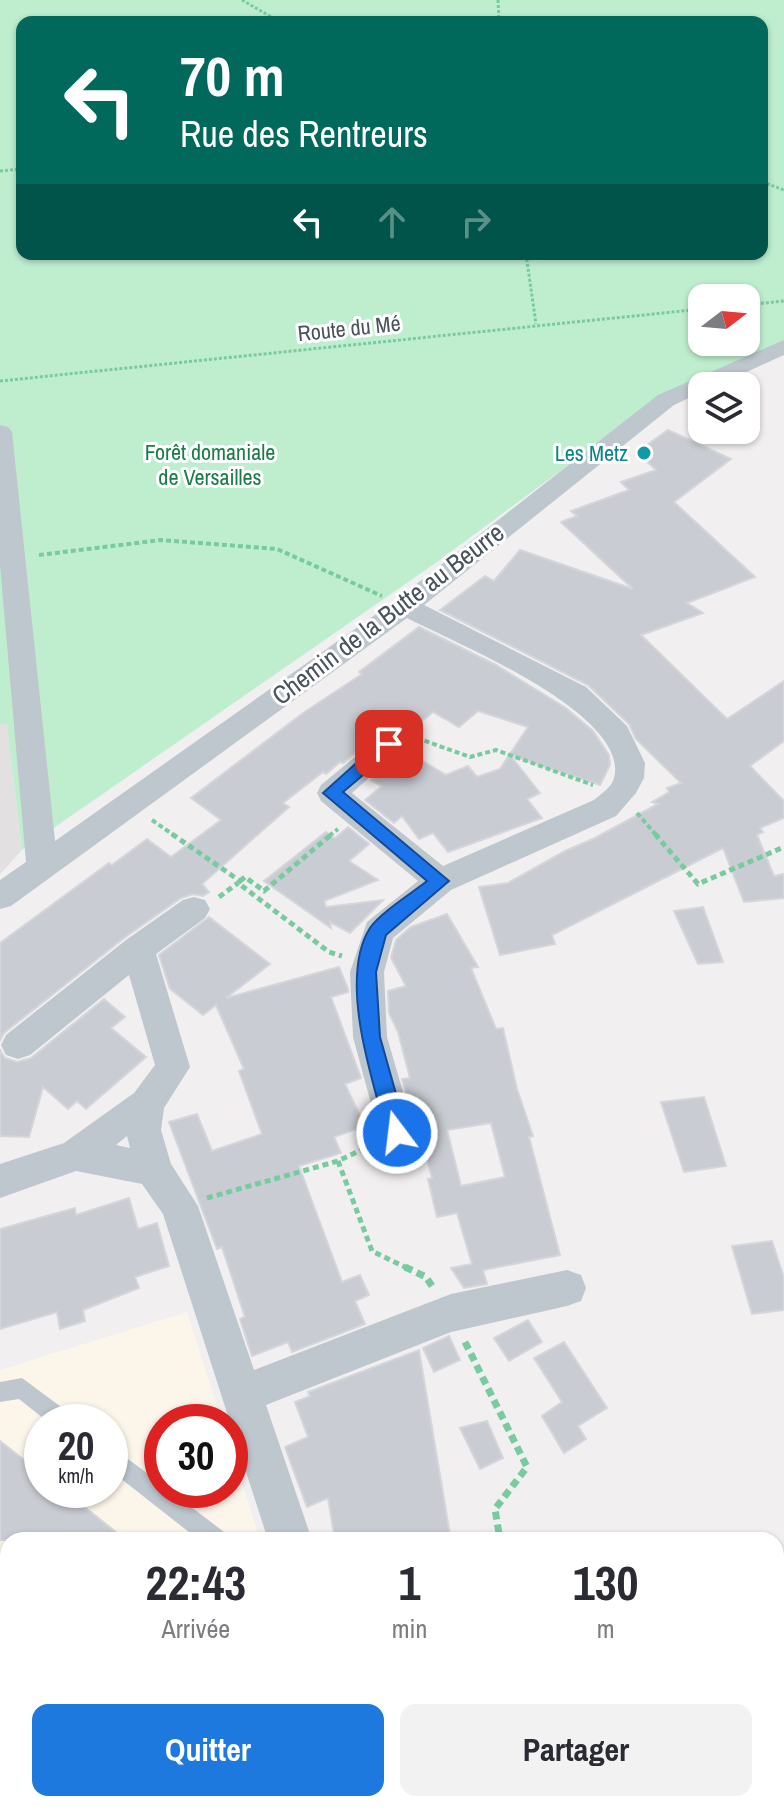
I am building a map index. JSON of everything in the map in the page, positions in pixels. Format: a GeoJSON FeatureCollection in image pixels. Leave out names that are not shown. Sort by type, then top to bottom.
{"type":"FeatureCollection","features":[{"type":"Feature","properties":{"kind":"street","name":"Chemin de la Butte au Beurre"},"geometry":{"type":"LineString","coordinates":[[0,897],[405,606],[666,400],[784,347]]}},
{"type":"Feature","properties":{"kind":"street"},"geometry":{"type":"LineString","coordinates":[[0,432],[42,867]]}},
{"type":"Feature","properties":{"kind":"street"},"geometry":{"type":"LineString","coordinates":[[397,1133],[370,1037],[367,972],[378,931],[440,881],[605,808],[623,796],[629,783],[631,761],[619,737],[599,712],[576,694],[405,606]]}},
{"type":"Feature","properties":{"kind":"street"},"geometry":{"type":"LineString","coordinates":[[389,744],[332,793],[440,881]]}},
{"type":"Feature","properties":{"kind":"street"},"geometry":{"type":"LineString","coordinates":[[18,1045],[138,949],[194,909]]}},
{"type":"Feature","properties":{"kind":"street"},"geometry":{"type":"LineString","coordinates":[[0,1181],[76,1155],[147,1104],[173,1067],[138,949]]}},
{"type":"Feature","properties":{"kind":"street"},"geometry":{"type":"LineString","coordinates":[[147,1104],[143,1130],[154,1171],[179,1206],[287,1532]]}},
{"type":"Feature","properties":{"kind":"street"},"geometry":{"type":"LineString","coordinates":[[76,1155],[154,1171]]}},
{"type":"Feature","properties":{"kind":"street"},"geometry":{"type":"LineString","coordinates":[[241,1395],[451,1313],[567,1288]]}},
{"type":"Feature","properties":{"kind":"lane"},"geometry":{"type":"LineString","coordinates":[[0,1392],[22,1388],[42,1404]]}},
{"type":"Feature","properties":{"kind":"lane"},"geometry":{"type":"LineString","coordinates":[[128,1471],[206,1532]]}},
{"type":"Feature","properties":{"kind":"path"},"geometry":{"type":"LineString","coordinates":[[242,0],[270,16]]}},
{"type":"Feature","properties":{"kind":"path"},"geometry":{"type":"LineString","coordinates":[[527,260],[536,324]]}},
{"type":"Feature","properties":{"kind":"path"},"geometry":{"type":"LineString","coordinates":[[760,304],[784,301]]}},
{"type":"Feature","properties":{"kind":"path","name":"Route du Mé"},"geometry":{"type":"LineString","coordinates":[[0,381],[688,310]]}},
{"type":"Feature","properties":{"kind":"path"},"geometry":{"type":"LineString","coordinates":[[12,558],[161,540],[277,549],[405,606]]}},
{"type":"Feature","properties":{"kind":"path"},"geometry":{"type":"LineString","coordinates":[[389,744],[417,738],[470,757],[496,750],[623,796],[698,884],[784,847]]}},
{"type":"Feature","properties":{"kind":"path"},"geometry":{"type":"LineString","coordinates":[[128,803],[240,881],[238,883],[329,952],[341,956],[371,956]]}},
{"type":"Feature","properties":{"kind":"path"},"geometry":{"type":"LineString","coordinates":[[240,881],[245,877],[264,891],[357,813]]}},
{"type":"Feature","properties":{"kind":"path"},"geometry":{"type":"LineString","coordinates":[[179,1206],[338,1161],[397,1133]]}},
{"type":"Feature","properties":{"kind":"path"},"geometry":{"type":"LineString","coordinates":[[338,1161],[372,1251],[426,1277],[451,1313],[527,1467],[495,1509],[499,1532]]}},
{"type":"Feature","properties":{"kind":"shaded area"},"geometry":{"type":"Polygon","coordinates":[[[7,723],[22,850],[0,874],[0,724],[7,723]]]}},
{"type":"Feature","properties":{"kind":"shaded area"},"geometry":{"type":"Polygon","coordinates":[[[187,1312],[216,1404],[144,1404],[144,1508],[248,1508],[248,1502],[257,1532],[0,1532],[0,1370],[187,1312]]]}},
{"type":"Feature","properties":{"kind":"green space","name":"Forêt domaniale de Versailles"},"geometry":{"type":"Polygon","coordinates":[[[0,0],[784,0],[784,341],[760,352],[760,284],[688,284],[688,356],[751,356],[715,372],[688,372],[688,384],[660,397],[437,562],[22,850],[7,724],[0,724],[0,0]]]}},
{"type":"Feature","properties":{"kind":"building"},"geometry":{"type":"Polygon","coordinates":[[[668,430],[688,439],[688,444],[698,444],[731,459],[674,502],[755,577],[687,603],[703,613],[641,635],[727,719],[784,681],[784,741],[750,766],[784,801],[784,818],[760,828],[763,832],[757,835],[774,876],[784,874],[784,898],[744,902],[723,848],[552,935],[555,944],[500,955],[479,887],[508,883],[658,804],[652,802],[669,792],[667,788],[681,783],[636,739],[629,724],[588,685],[440,610],[485,576],[494,581],[520,550],[633,589],[561,522],[577,516],[571,511],[629,490],[621,482],[656,470],[637,452],[668,430]]]}},
{"type":"Feature","properties":{"kind":"building"},"geometry":{"type":"Polygon","coordinates":[[[419,627],[496,665],[566,708],[593,731],[609,755],[610,765],[600,785],[510,755],[540,793],[527,799],[542,818],[448,852],[433,833],[419,839],[402,816],[394,823],[365,800],[382,786],[371,780],[404,750],[446,775],[468,766],[477,777],[500,769],[528,727],[478,711],[459,727],[433,712],[402,737],[390,731],[378,734],[343,763],[340,762],[326,774],[323,772],[283,803],[289,807],[202,884],[209,892],[203,896],[193,894],[181,898],[124,938],[4,1033],[0,1040],[0,943],[147,839],[171,857],[221,820],[191,798],[303,713],[362,674],[359,672],[419,627]]]}},
{"type":"Feature","properties":{"kind":"building"},"geometry":{"type":"Polygon","coordinates":[[[348,827],[369,844],[349,861],[378,880],[324,901],[326,907],[383,900],[350,933],[330,922],[331,928],[264,881],[326,832],[335,838],[348,827]]]}},
{"type":"Feature","properties":{"kind":"building"},"geometry":{"type":"Polygon","coordinates":[[[703,907],[723,962],[698,964],[674,911],[703,907]]]}},
{"type":"Feature","properties":{"kind":"building"},"geometry":{"type":"Polygon","coordinates":[[[447,914],[478,967],[471,968],[496,1029],[503,1028],[517,1089],[533,1136],[529,1137],[560,1255],[483,1270],[487,1284],[464,1288],[451,1268],[472,1264],[457,1213],[437,1217],[428,1179],[432,1178],[413,1107],[402,1079],[410,1078],[398,1032],[389,1013],[388,991],[406,986],[391,958],[396,940],[411,927],[447,914]],[[491,1123],[447,1130],[461,1186],[505,1177],[491,1123]]]}},
{"type":"Feature","properties":{"kind":"building"},"geometry":{"type":"Polygon","coordinates":[[[209,917],[270,964],[226,998],[339,967],[348,989],[348,992],[331,997],[361,1078],[345,1084],[365,1126],[334,1137],[341,1153],[299,1166],[342,1282],[360,1275],[369,1295],[355,1301],[365,1324],[292,1352],[288,1342],[252,1356],[240,1319],[245,1317],[222,1247],[217,1249],[169,1122],[197,1114],[212,1151],[262,1134],[239,1071],[244,1069],[216,1005],[203,1015],[170,989],[159,955],[209,917]]]}},
{"type":"Feature","properties":{"kind":"building"},"geometry":{"type":"Polygon","coordinates":[[[104,999],[125,1017],[111,1028],[146,1057],[86,1109],[77,1101],[68,1109],[43,1087],[29,1137],[0,1136],[0,1050],[5,1058],[17,1062],[31,1058],[104,999]]]}},
{"type":"Feature","properties":{"kind":"building"},"geometry":{"type":"Polygon","coordinates":[[[704,1097],[726,1166],[684,1172],[661,1102],[704,1097]]]}},
{"type":"Feature","properties":{"kind":"building"},"geometry":{"type":"Polygon","coordinates":[[[129,1198],[138,1229],[157,1223],[169,1266],[135,1277],[139,1288],[83,1310],[85,1321],[60,1329],[57,1312],[0,1329],[0,1229],[75,1208],[76,1215],[129,1198]]]}},
{"type":"Feature","properties":{"kind":"building"},"geometry":{"type":"Polygon","coordinates":[[[772,1241],[784,1278],[784,1310],[752,1314],[732,1246],[772,1241]]]}},
{"type":"Feature","properties":{"kind":"building"},"geometry":{"type":"Polygon","coordinates":[[[528,1320],[542,1342],[509,1361],[494,1338],[528,1320]]]}},
{"type":"Feature","properties":{"kind":"building"},"geometry":{"type":"Polygon","coordinates":[[[449,1336],[460,1360],[434,1372],[423,1348],[449,1336]]]}},
{"type":"Feature","properties":{"kind":"building"},"geometry":{"type":"Polygon","coordinates":[[[564,1342],[607,1408],[578,1426],[586,1439],[564,1453],[542,1416],[562,1402],[534,1358],[564,1342]]]}},
{"type":"Feature","properties":{"kind":"building"},"geometry":{"type":"Polygon","coordinates":[[[419,1350],[449,1532],[334,1532],[328,1498],[307,1507],[285,1447],[308,1437],[295,1402],[310,1396],[308,1392],[419,1350]]]}},
{"type":"Feature","properties":{"kind":"building"},"geometry":{"type":"Polygon","coordinates":[[[487,1421],[503,1458],[480,1469],[460,1428],[487,1421]]]}},
{"type":"Feature","properties":{"kind":"building"},"geometry":{"type":"Polygon","coordinates":[[[0,1441],[24,1460],[24,1508],[86,1508],[116,1532],[0,1532],[0,1441]]]}},
{"type":"Feature","properties":{"kind":"place","name":"Les Metz"},"geometry":{"type":"Point","coordinates":[644,453]}},
{"type":"Feature","properties":{"kind":"route"},"geometry":{"type":"LineString","coordinates":[[389,744],[332,793],[440,881],[378,931],[367,972],[370,1037],[397,1133]]}}]}
